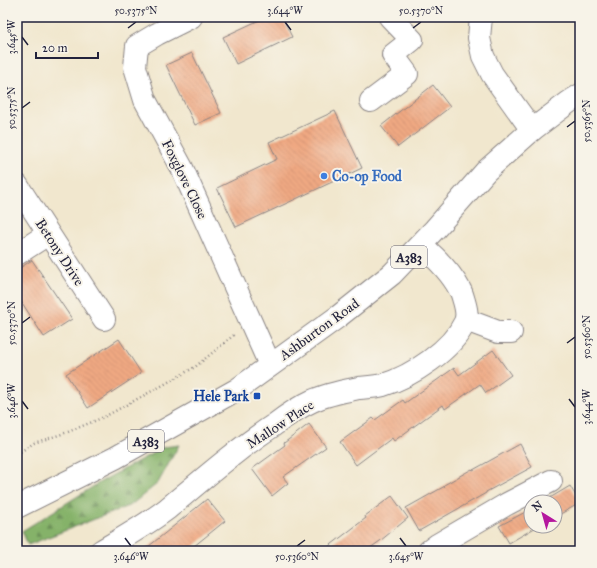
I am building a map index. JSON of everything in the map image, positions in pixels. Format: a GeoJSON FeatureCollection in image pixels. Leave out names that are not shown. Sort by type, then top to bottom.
{"type":"FeatureCollection","features":[{"type":"Feature","properties":{"kind":"street","name":"Foxglove Close"},"geometry":{"type":"LineString","coordinates":[[191,17],[137,46],[135,67],[145,100],[182,168],[270,365]]}},
{"type":"Feature","properties":{"kind":"street"},"geometry":{"type":"LineString","coordinates":[[371,101],[407,74],[392,55],[412,40],[390,17]]}},
{"type":"Feature","properties":{"kind":"street"},"geometry":{"type":"LineString","coordinates":[[481,17],[479,38],[483,56],[492,74],[532,130]]}},
{"type":"Feature","properties":{"kind":"street","name":"Ashburton Road"},"geometry":{"type":"LineString","coordinates":[[17,508],[115,458],[238,389],[339,316],[392,274],[436,229],[486,171],[532,130],[580,95]]}},
{"type":"Feature","properties":{"kind":"street","name":"Betony Drive"},"geometry":{"type":"LineString","coordinates":[[17,185],[104,319]]}},
{"type":"Feature","properties":{"kind":"street"},"geometry":{"type":"LineString","coordinates":[[17,254],[48,234]]}},
{"type":"Feature","properties":{"kind":"street"},"geometry":{"type":"LineString","coordinates":[[421,245],[447,270],[460,290],[467,310],[466,320],[498,332],[511,332]]}},
{"type":"Feature","properties":{"kind":"street","name":"Mallow Place"},"geometry":{"type":"LineString","coordinates":[[100,551],[166,510],[259,434],[296,409],[314,400],[345,391],[383,385],[412,372],[430,361],[447,347],[462,328],[466,320]]}},
{"type":"Feature","properties":{"kind":"street"},"geometry":{"type":"LineString","coordinates":[[429,551],[507,504],[551,481]]}},
{"type":"Feature","properties":{"kind":"path"},"geometry":{"type":"LineString","coordinates":[[17,454],[34,443],[68,432],[104,417],[195,367],[236,334],[254,327]]}},
{"type":"Feature","properties":{"kind":"green space"},"geometry":{"type":"Polygon","coordinates":[[[179,445],[158,483],[131,505],[28,545],[22,531],[102,481],[164,447],[179,445]]]}},
{"type":"Feature","properties":{"kind":"building"},"geometry":{"type":"Polygon","coordinates":[[[266,17],[282,17],[292,37],[236,64],[223,37],[266,17]]]}},
{"type":"Feature","properties":{"kind":"building"},"geometry":{"type":"Polygon","coordinates":[[[192,53],[221,113],[195,125],[166,65],[192,53]]]}},
{"type":"Feature","properties":{"kind":"building"},"geometry":{"type":"Polygon","coordinates":[[[433,85],[450,107],[398,147],[381,126],[433,85]]]}},
{"type":"Feature","properties":{"kind":"building"},"geometry":{"type":"Polygon","coordinates":[[[335,111],[362,168],[236,227],[217,188],[277,159],[269,142],[335,111]]]}},
{"type":"Feature","properties":{"kind":"building"},"geometry":{"type":"Polygon","coordinates":[[[32,260],[72,319],[44,337],[17,295],[17,270],[32,260]]]}},
{"type":"Feature","properties":{"kind":"building"},"geometry":{"type":"Polygon","coordinates":[[[119,339],[141,373],[88,408],[66,374],[119,339]]]}},
{"type":"Feature","properties":{"kind":"building"},"geometry":{"type":"Polygon","coordinates":[[[493,350],[511,375],[486,393],[480,384],[445,409],[443,405],[394,441],[392,438],[356,465],[340,442],[373,418],[375,420],[403,400],[405,403],[454,368],[459,375],[493,350]]]}},
{"type":"Feature","properties":{"kind":"building"},"geometry":{"type":"Polygon","coordinates":[[[309,424],[326,447],[283,477],[288,483],[272,496],[252,469],[285,445],[284,443],[309,424]]]}},
{"type":"Feature","properties":{"kind":"building"},"geometry":{"type":"Polygon","coordinates":[[[520,444],[532,467],[419,531],[406,508],[472,469],[473,470],[520,444]]]}},
{"type":"Feature","properties":{"kind":"building"},"geometry":{"type":"Polygon","coordinates":[[[570,486],[580,503],[563,513],[563,494],[556,494],[570,486]]]}},
{"type":"Feature","properties":{"kind":"building"},"geometry":{"type":"Polygon","coordinates":[[[392,496],[408,518],[380,541],[366,551],[323,551],[366,518],[365,516],[392,496]]]}},
{"type":"Feature","properties":{"kind":"building"},"geometry":{"type":"Polygon","coordinates":[[[207,499],[225,521],[188,551],[143,551],[207,499]]]}},
{"type":"Feature","properties":{"kind":"building"},"geometry":{"type":"Polygon","coordinates":[[[523,513],[523,534],[524,534],[509,543],[499,526],[523,513]]]}},
{"type":"Feature","properties":{"kind":"place","name":"Co-op Food"},"geometry":{"type":"Point","coordinates":[324,176]}},
{"type":"Feature","properties":{"kind":"place","name":"Hele Park"},"geometry":{"type":"Point","coordinates":[257,396]}}]}
